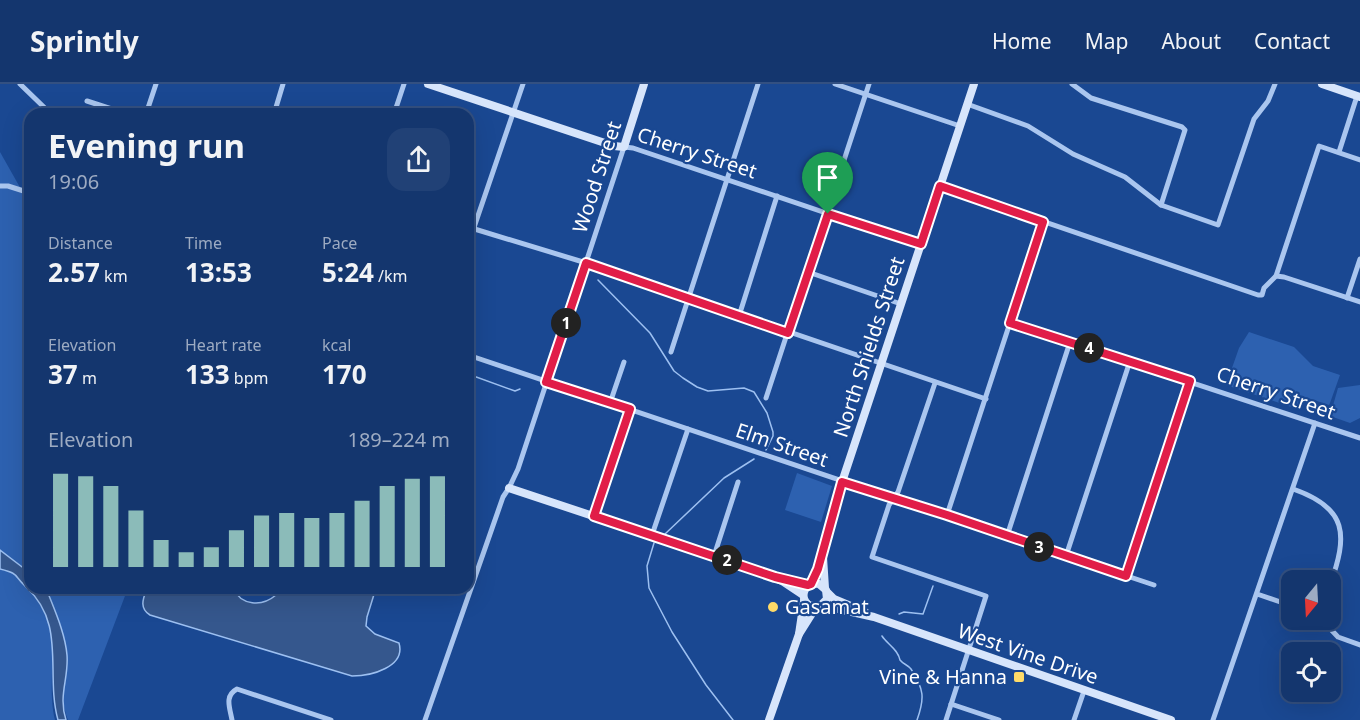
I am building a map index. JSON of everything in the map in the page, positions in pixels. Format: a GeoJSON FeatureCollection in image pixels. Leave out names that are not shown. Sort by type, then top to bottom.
{"type":"FeatureCollection","features":[{"type":"Feature","properties":{"kind":"street"},"geometry":{"type":"LineString","coordinates":[[20,84],[45,108]]}},
{"type":"Feature","properties":{"kind":"street"},"geometry":{"type":"LineString","coordinates":[[148,108],[156,84]]}},
{"type":"Feature","properties":{"kind":"street"},"geometry":{"type":"LineString","coordinates":[[276,108],[284,84]]}},
{"type":"Feature","properties":{"kind":"street"},"geometry":{"type":"LineString","coordinates":[[396,108],[404,84]]}},
{"type":"Feature","properties":{"kind":"street","name":"Cherry Street"},"geometry":{"type":"LineString","coordinates":[[428,84],[614,146],[633,147],[921,244]]}},
{"type":"Feature","properties":{"kind":"street"},"geometry":{"type":"LineString","coordinates":[[474,220],[523,84]]}},
{"type":"Feature","properties":{"kind":"street","name":"Wood Street"},"geometry":{"type":"LineString","coordinates":[[474,579],[503,496],[510,488],[518,469],[644,84]]}},
{"type":"Feature","properties":{"kind":"street"},"geometry":{"type":"LineString","coordinates":[[671,352],[759,84]]}},
{"type":"Feature","properties":{"kind":"street"},"geometry":{"type":"LineString","coordinates":[[835,84],[960,126]]}},
{"type":"Feature","properties":{"kind":"street"},"geometry":{"type":"LineString","coordinates":[[766,399],[869,84]]}},
{"type":"Feature","properties":{"kind":"street","name":"North Shields Street"},"geometry":{"type":"LineString","coordinates":[[810,584],[822,554],[842,482],[974,84]]}},
{"type":"Feature","properties":{"kind":"street"},"geometry":{"type":"LineString","coordinates":[[1072,84],[1091,98],[1185,130],[1161,205]]}},
{"type":"Feature","properties":{"kind":"street"},"geometry":{"type":"LineString","coordinates":[[967,104],[1028,126],[1073,154],[1125,177],[1161,205],[1218,225],[1254,119],[1268,101],[1275,84]]}},
{"type":"Feature","properties":{"kind":"street"},"geometry":{"type":"LineString","coordinates":[[1322,84],[1349,89],[1359,97],[1339,152]]}},
{"type":"Feature","properties":{"kind":"street"},"geometry":{"type":"LineString","coordinates":[[87,101],[109,108]]}},
{"type":"Feature","properties":{"kind":"street"},"geometry":{"type":"LineString","coordinates":[[940,186],[1262,295],[1264,288],[1276,276],[1319,146],[1360,160]]}},
{"type":"Feature","properties":{"kind":"street"},"geometry":{"type":"LineString","coordinates":[[0,186],[24,191]]}},
{"type":"Feature","properties":{"kind":"street"},"geometry":{"type":"LineString","coordinates":[[739,316],[777,196]]}},
{"type":"Feature","properties":{"kind":"street"},"geometry":{"type":"LineString","coordinates":[[947,515],[1043,222]]}},
{"type":"Feature","properties":{"kind":"street"},"geometry":{"type":"LineString","coordinates":[[474,229],[586,263],[986,399]]}},
{"type":"Feature","properties":{"kind":"street"},"geometry":{"type":"LineString","coordinates":[[1347,298],[1360,259]]}},
{"type":"Feature","properties":{"kind":"street"},"geometry":{"type":"LineString","coordinates":[[808,272],[901,304]]}},
{"type":"Feature","properties":{"kind":"street"},"geometry":{"type":"LineString","coordinates":[[1276,276],[1360,302]]}},
{"type":"Feature","properties":{"kind":"street","name":"Cherry Street"},"geometry":{"type":"LineString","coordinates":[[1010,323],[1360,438]]}},
{"type":"Feature","properties":{"kind":"street"},"geometry":{"type":"LineString","coordinates":[[1006,536],[1070,342]]}},
{"type":"Feature","properties":{"kind":"street","name":"Elm Street"},"geometry":{"type":"LineString","coordinates":[[474,357],[1154,585]]}},
{"type":"Feature","properties":{"kind":"street"},"geometry":{"type":"LineString","coordinates":[[610,403],[624,362]]}},
{"type":"Feature","properties":{"kind":"street"},"geometry":{"type":"LineString","coordinates":[[1066,556],[1130,362]]}},
{"type":"Feature","properties":{"kind":"street"},"geometry":{"type":"LineString","coordinates":[[1126,576],[1190,381]]}},
{"type":"Feature","properties":{"kind":"street"},"geometry":{"type":"LineString","coordinates":[[935,383],[898,492],[889,506],[872,558],[986,596],[946,720]]}},
{"type":"Feature","properties":{"kind":"street"},"geometry":{"type":"LineString","coordinates":[[594,516],[630,409]]}},
{"type":"Feature","properties":{"kind":"street"},"geometry":{"type":"LineString","coordinates":[[1213,720],[1315,423]]}},
{"type":"Feature","properties":{"kind":"street"},"geometry":{"type":"LineString","coordinates":[[652,535],[688,429]]}},
{"type":"Feature","properties":{"kind":"street"},"geometry":{"type":"LineString","coordinates":[[714,556],[738,482]]}},
{"type":"Feature","properties":{"kind":"street"},"geometry":{"type":"LineString","coordinates":[[510,488],[775,577],[819,584],[826,590],[827,599],[819,606],[799,634],[769,720]]}},
{"type":"Feature","properties":{"kind":"street"},"geometry":{"type":"LineString","coordinates":[[1293,489],[1318,499],[1337,523],[1342,548],[1335,570]]}},
{"type":"Feature","properties":{"kind":"street","name":"North Shields Street"},"geometry":{"type":"LineString","coordinates":[[822,554],[826,590]]}},
{"type":"Feature","properties":{"kind":"street"},"geometry":{"type":"LineString","coordinates":[[775,577],[804,598],[810,606],[819,606]]}},
{"type":"Feature","properties":{"kind":"street"},"geometry":{"type":"LineString","coordinates":[[799,634],[804,598],[810,584]]}},
{"type":"Feature","properties":{"kind":"street","name":"West Vine Drive"},"geometry":{"type":"LineString","coordinates":[[826,590],[834,599],[861,609],[874,617]]}},
{"type":"Feature","properties":{"kind":"street","name":"Wood Street"},"geometry":{"type":"LineString","coordinates":[[425,720],[469,594]]}},
{"type":"Feature","properties":{"kind":"street"},"geometry":{"type":"LineString","coordinates":[[1257,594],[1281,602]]}},
{"type":"Feature","properties":{"kind":"street","name":"West Vine Drive"},"geometry":{"type":"LineString","coordinates":[[819,606],[874,617],[1171,720]]}},
{"type":"Feature","properties":{"kind":"street"},"geometry":{"type":"LineString","coordinates":[[1331,630],[1338,637],[1360,645]]}},
{"type":"Feature","properties":{"kind":"street"},"geometry":{"type":"LineString","coordinates":[[232,720],[228,700],[231,692],[237,689],[331,720]]}},
{"type":"Feature","properties":{"kind":"street"},"geometry":{"type":"LineString","coordinates":[[1074,720],[1084,691]]}},
{"type":"Feature","properties":{"kind":"street"},"geometry":{"type":"LineString","coordinates":[[951,704],[999,720]]}},
{"type":"Feature","properties":{"kind":"shaded area"},"geometry":{"type":"Polygon","coordinates":[[[0,152],[24,194],[24,568],[0,550],[0,152]]]}},
{"type":"Feature","properties":{"kind":"shaded area"},"geometry":{"type":"Polygon","coordinates":[[[1249,332],[1294,347],[1313,366],[1340,375],[1329,405],[1305,397],[1300,410],[1226,385],[1239,348],[1249,332]]]}},
{"type":"Feature","properties":{"kind":"shaded area"},"geometry":{"type":"Polygon","coordinates":[[[1360,385],[1360,418],[1350,423],[1330,416],[1338,388],[1360,385]]]}},
{"type":"Feature","properties":{"kind":"shaded area"},"geometry":{"type":"Polygon","coordinates":[[[797,473],[832,486],[821,522],[785,510],[797,473]]]}},
{"type":"Feature","properties":{"kind":"shaded area"},"geometry":{"type":"Polygon","coordinates":[[[0,550],[24,568],[24,584],[16,575],[0,569],[0,550]]]}},
{"type":"Feature","properties":{"kind":"shaded area"},"geometry":{"type":"Polygon","coordinates":[[[0,569],[15,575],[24,585],[24,594],[32,594],[47,617],[51,633],[52,702],[55,720],[0,720],[0,569]]]}},
{"type":"Feature","properties":{"kind":"shaded area"},"geometry":{"type":"Polygon","coordinates":[[[33,594],[48,594],[64,638],[67,671],[63,703],[66,720],[58,720],[53,685],[51,633],[39,601],[33,594]]]}},
{"type":"Feature","properties":{"kind":"shaded area"},"geometry":{"type":"Polygon","coordinates":[[[48,594],[126,594],[78,720],[68,720],[65,710],[66,646],[48,594]]]}},
{"type":"Feature","properties":{"kind":"shaded area"},"geometry":{"type":"Polygon","coordinates":[[[145,594],[237,594],[246,601],[258,603],[276,594],[374,594],[366,626],[375,634],[399,643],[400,651],[392,664],[385,668],[377,672],[352,676],[150,615],[144,609],[145,594]]]}},
{"type":"Feature","properties":{"kind":"waterway"},"geometry":{"type":"LineString","coordinates":[[598,280],[650,333],[674,371],[683,378],[708,391],[744,388],[754,392],[767,413],[773,432],[766,450]]}},
{"type":"Feature","properties":{"kind":"waterway"},"geometry":{"type":"LineString","coordinates":[[474,376],[515,391],[520,389]]}},
{"type":"Feature","properties":{"kind":"waterway"},"geometry":{"type":"LineString","coordinates":[[665,534],[724,478],[754,459]]}},
{"type":"Feature","properties":{"kind":"waterway"},"geometry":{"type":"LineString","coordinates":[[654,543],[647,566],[649,588],[672,632],[706,685],[733,720]]}},
{"type":"Feature","properties":{"kind":"waterway"},"geometry":{"type":"LineString","coordinates":[[899,614],[904,612],[923,614],[933,586]]}},
{"type":"Feature","properties":{"kind":"waterway"},"geometry":{"type":"LineString","coordinates":[[882,636],[900,660],[911,669],[919,682],[922,699],[917,720]]}},
{"type":"Feature","properties":{"kind":"place","name":"Gasamat"},"geometry":{"type":"Point","coordinates":[773,607]}},
{"type":"Feature","properties":{"kind":"place","name":"Vine & Hanna"},"geometry":{"type":"Point","coordinates":[1019,677]}},
{"type":"Feature","properties":{"kind":"route"},"geometry":{"type":"LineString","coordinates":[[940,186],[1043,222],[1010,323],[1190,381],[1126,576],[842,482],[818,569],[811,584],[808,585],[775,577],[594,516],[630,409],[546,382],[586,263],[788,333],[828,214],[921,244],[940,186]]}}]}
